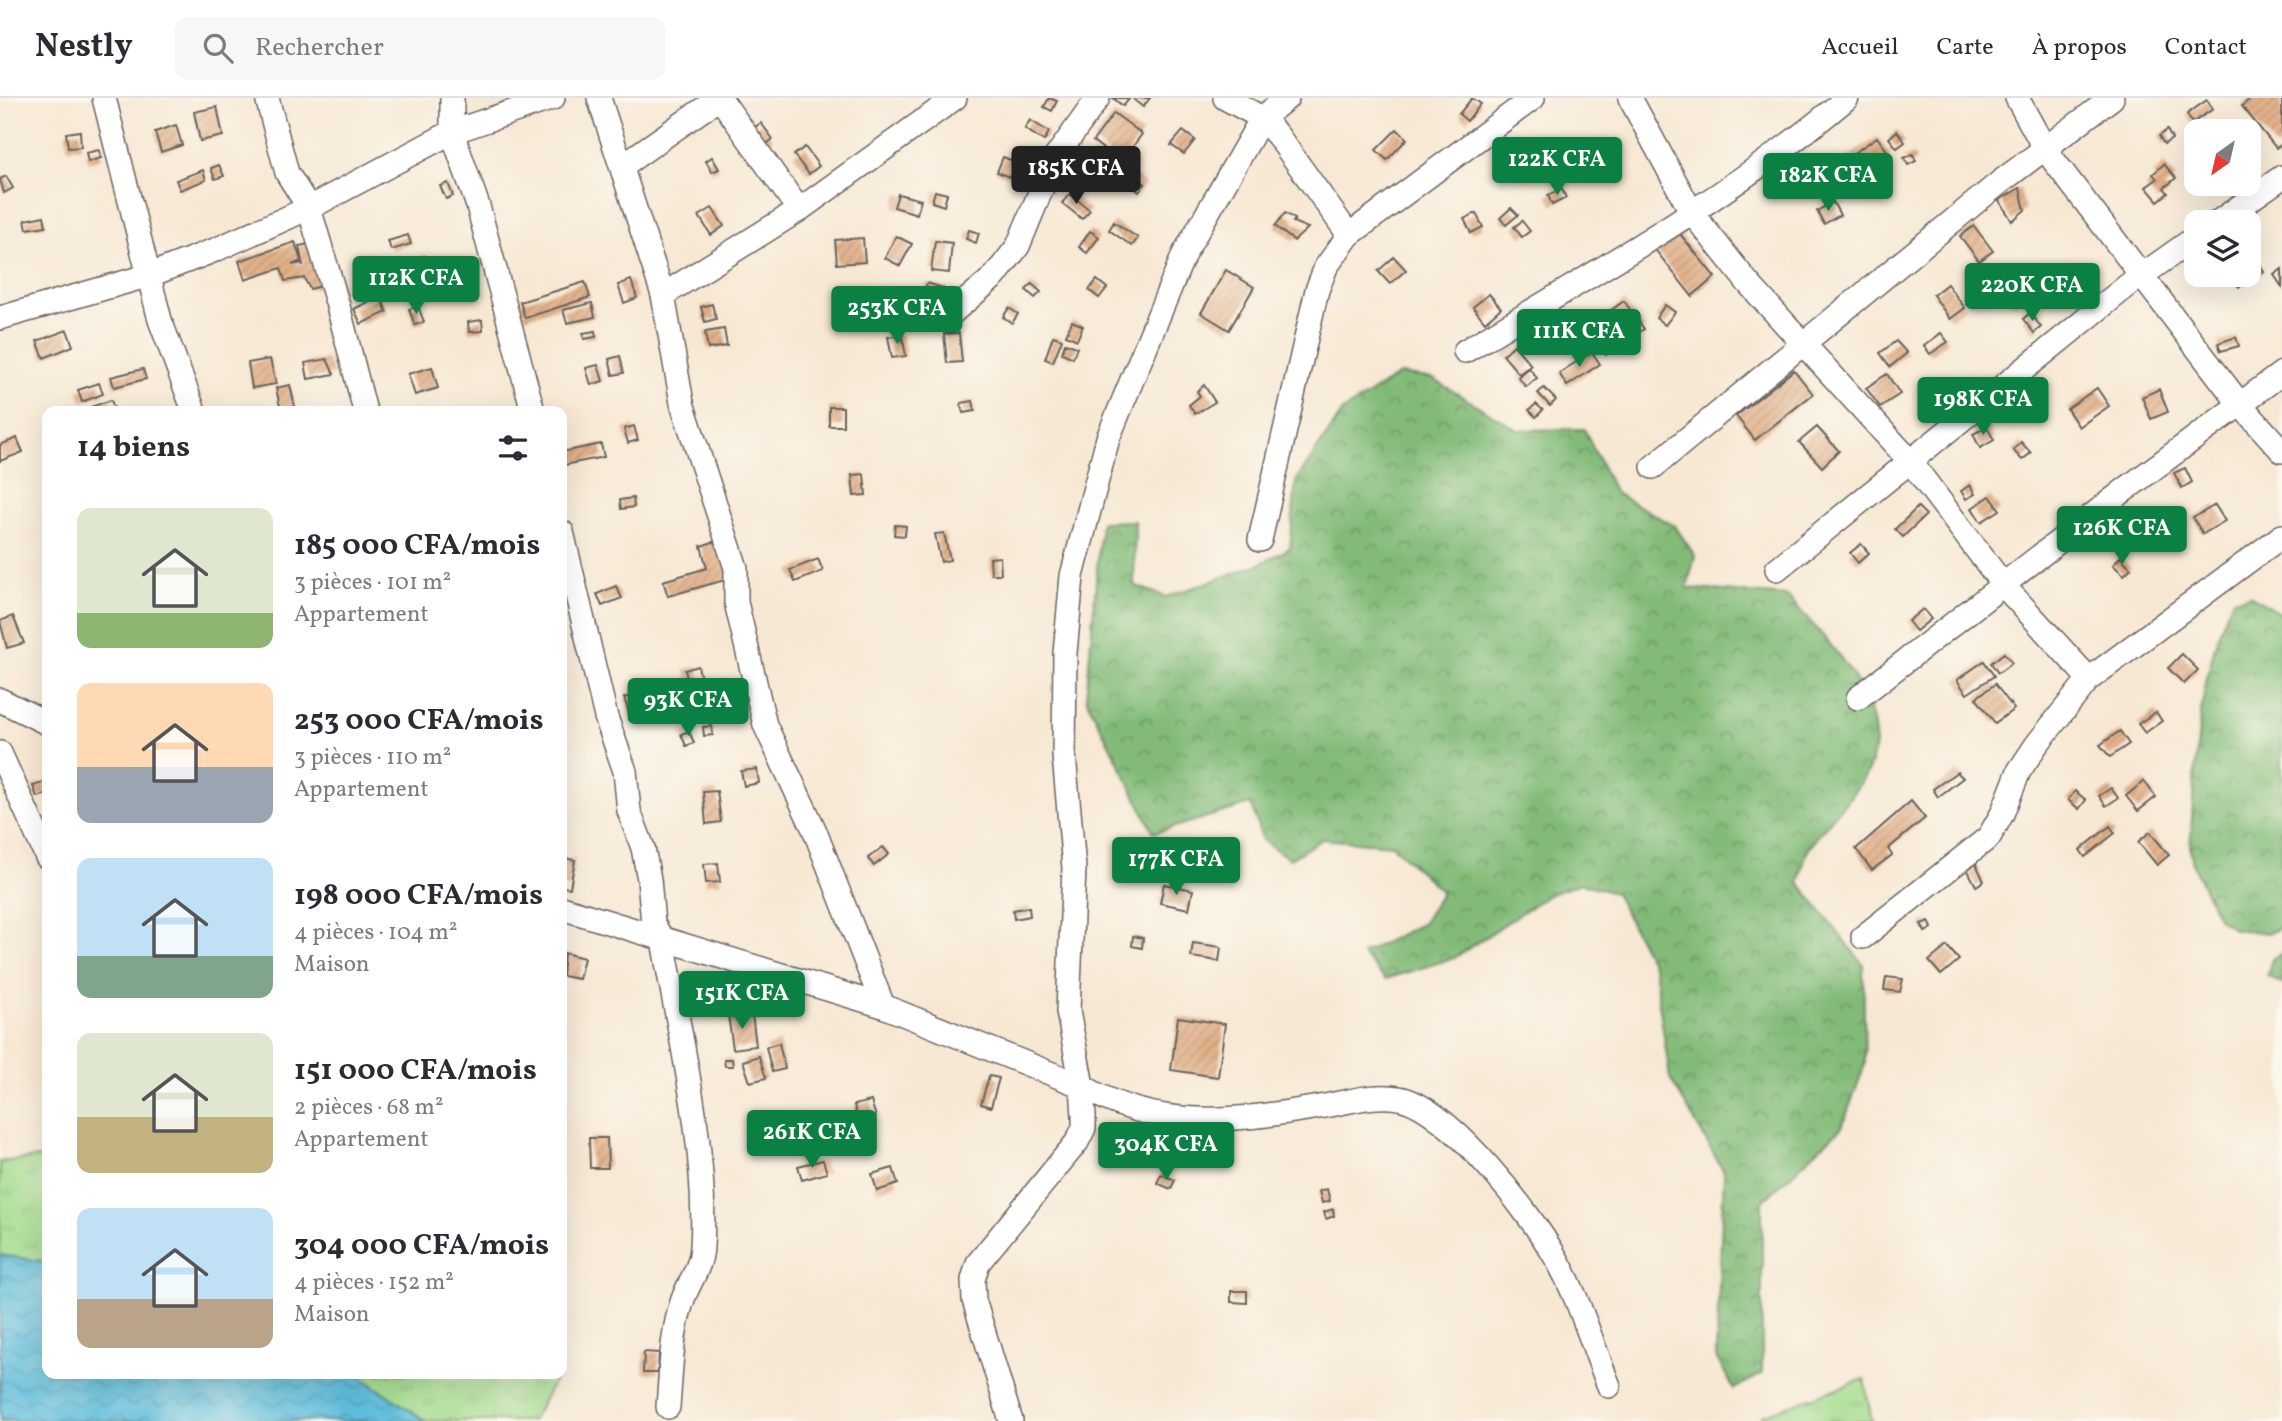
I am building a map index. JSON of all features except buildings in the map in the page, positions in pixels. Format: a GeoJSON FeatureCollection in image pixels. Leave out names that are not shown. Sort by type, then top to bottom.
{"type":"FeatureCollection","features":[{"type":"Feature","properties":{"kind":"street"},"geometry":{"type":"LineString","coordinates":[[104,98],[160,320],[192,406]]}},
{"type":"Feature","properties":{"kind":"street"},"geometry":{"type":"LineString","coordinates":[[267,98],[284,164],[309,208],[338,302],[364,406]]}},
{"type":"Feature","properties":{"kind":"street"},"geometry":{"type":"LineString","coordinates":[[452,98],[452,132],[478,206],[532,406]]}},
{"type":"Feature","properties":{"kind":"street"},"geometry":{"type":"LineString","coordinates":[[0,318],[150,275],[309,208],[452,132],[553,98]]}},
{"type":"Feature","properties":{"kind":"street"},"geometry":{"type":"LineString","coordinates":[[598,98],[663,295],[682,403],[736,568],[739,615],[765,725],[814,829],[883,1006]]}},
{"type":"Feature","properties":{"kind":"street"},"geometry":{"type":"LineString","coordinates":[[622,166],[720,98],[799,210]]}},
{"type":"Feature","properties":{"kind":"street"},"geometry":{"type":"LineString","coordinates":[[663,295],[799,210],[955,98]]}},
{"type":"Feature","properties":{"kind":"street"},"geometry":{"type":"LineString","coordinates":[[947,317],[995,276],[1018,246],[1053,161],[1098,98]]}},
{"type":"Feature","properties":{"kind":"street"},"geometry":{"type":"LineString","coordinates":[[1226,98],[1262,118],[1349,235]]}},
{"type":"Feature","properties":{"kind":"street"},"geometry":{"type":"LineString","coordinates":[[1011,1421],[974,1300],[972,1280],[978,1263],[1077,1142],[1084,1128],[1082,1086],[1067,1002],[1074,868],[1064,755],[1064,702],[1072,576],[1108,439],[1184,254],[1262,118],[1286,98]]}},
{"type":"Feature","properties":{"kind":"street"},"geometry":{"type":"LineString","coordinates":[[1260,540],[1317,290],[1326,267],[1349,235],[1533,98]]}},
{"type":"Feature","properties":{"kind":"street"},"geometry":{"type":"LineString","coordinates":[[1630,98],[1692,213],[1748,283],[1910,461],[2004,586],[2089,679]]}},
{"type":"Feature","properties":{"kind":"street"},"geometry":{"type":"LineString","coordinates":[[1465,351],[1692,213],[1776,156],[1847,98]]}},
{"type":"Feature","properties":{"kind":"street"},"geometry":{"type":"LineString","coordinates":[[2017,98],[2045,149],[2239,403],[2282,451]]}},
{"type":"Feature","properties":{"kind":"street"},"geometry":{"type":"LineString","coordinates":[[1653,467],[1722,412],[1802,341],[2112,98]]}},
{"type":"Feature","properties":{"kind":"street"},"geometry":{"type":"LineString","coordinates":[[2235,210],[2282,177]]}},
{"type":"Feature","properties":{"kind":"street"},"geometry":{"type":"LineString","coordinates":[[1777,569],[2143,274],[2184,245]]}},
{"type":"Feature","properties":{"kind":"street"},"geometry":{"type":"LineString","coordinates":[[1858,698],[2239,403],[2282,373]]}},
{"type":"Feature","properties":{"kind":"street"},"geometry":{"type":"LineString","coordinates":[[1863,937],[1989,837],[2003,814],[2019,771],[2089,679],[2282,536]]}},
{"type":"Feature","properties":{"kind":"street"},"geometry":{"type":"LineString","coordinates":[[567,554],[606,717],[625,771],[629,811],[640,836],[649,878],[653,924],[663,940],[685,1062],[702,1195],[702,1251],[691,1284],[683,1298],[673,1340],[668,1407]]}},
{"type":"Feature","properties":{"kind":"street"},"geometry":{"type":"LineString","coordinates":[[0,700],[42,721]]}},
{"type":"Feature","properties":{"kind":"street"},"geometry":{"type":"LineString","coordinates":[[0,753],[42,847]]}},
{"type":"Feature","properties":{"kind":"street"},"geometry":{"type":"LineString","coordinates":[[567,910],[883,1006],[1082,1086],[1111,1103],[1144,1113],[1202,1120],[1241,1118],[1368,1099],[1398,1098],[1424,1107],[1455,1132],[1535,1224],[1558,1261],[1609,1386]]}},
{"type":"Feature","properties":{"kind":"green space"},"geometry":{"type":"Polygon","coordinates":[[[1400,374],[1433,379],[1518,430],[1584,429],[1615,493],[1675,526],[1695,556],[1687,588],[1787,596],[1837,653],[1866,699],[1873,722],[1875,746],[1868,770],[1810,847],[1799,883],[1863,964],[1865,1064],[1842,1127],[1762,1202],[1762,1374],[1734,1389],[1716,1357],[1724,1172],[1670,1078],[1654,968],[1615,893],[1581,883],[1548,895],[1454,958],[1385,979],[1362,954],[1423,923],[1442,892],[1392,845],[1322,839],[1290,859],[1262,840],[1251,804],[1154,833],[1086,698],[1101,522],[1135,521],[1134,585],[1166,597],[1260,564],[1290,548],[1296,481],[1343,411],[1400,374]]]}},
{"type":"Feature","properties":{"kind":"green space"},"geometry":{"type":"Polygon","coordinates":[[[2250,595],[2282,615],[2282,928],[2268,933],[2234,929],[2219,919],[2193,865],[2190,849],[2196,753],[2212,659],[2233,599],[2250,595]]]}},
{"type":"Feature","properties":{"kind":"green space"},"geometry":{"type":"Polygon","coordinates":[[[2282,953],[2282,984],[2267,976],[2272,959],[2282,953]]]}},
{"type":"Feature","properties":{"kind":"green space"},"geometry":{"type":"Polygon","coordinates":[[[42,1158],[42,1261],[0,1255],[0,1162],[42,1158]]]}},
{"type":"Feature","properties":{"kind":"green space"},"geometry":{"type":"Polygon","coordinates":[[[363,1379],[555,1379],[532,1421],[426,1421],[363,1379]]]}},
{"type":"Feature","properties":{"kind":"green space"},"geometry":{"type":"Polygon","coordinates":[[[1864,1379],[1872,1421],[1764,1421],[1762,1415],[1864,1379]]]}},
{"type":"Feature","properties":{"kind":"water"},"geometry":{"type":"Polygon","coordinates":[[[0,1255],[42,1261],[42,1379],[363,1379],[426,1421],[0,1421],[0,1255]]]}}]}
